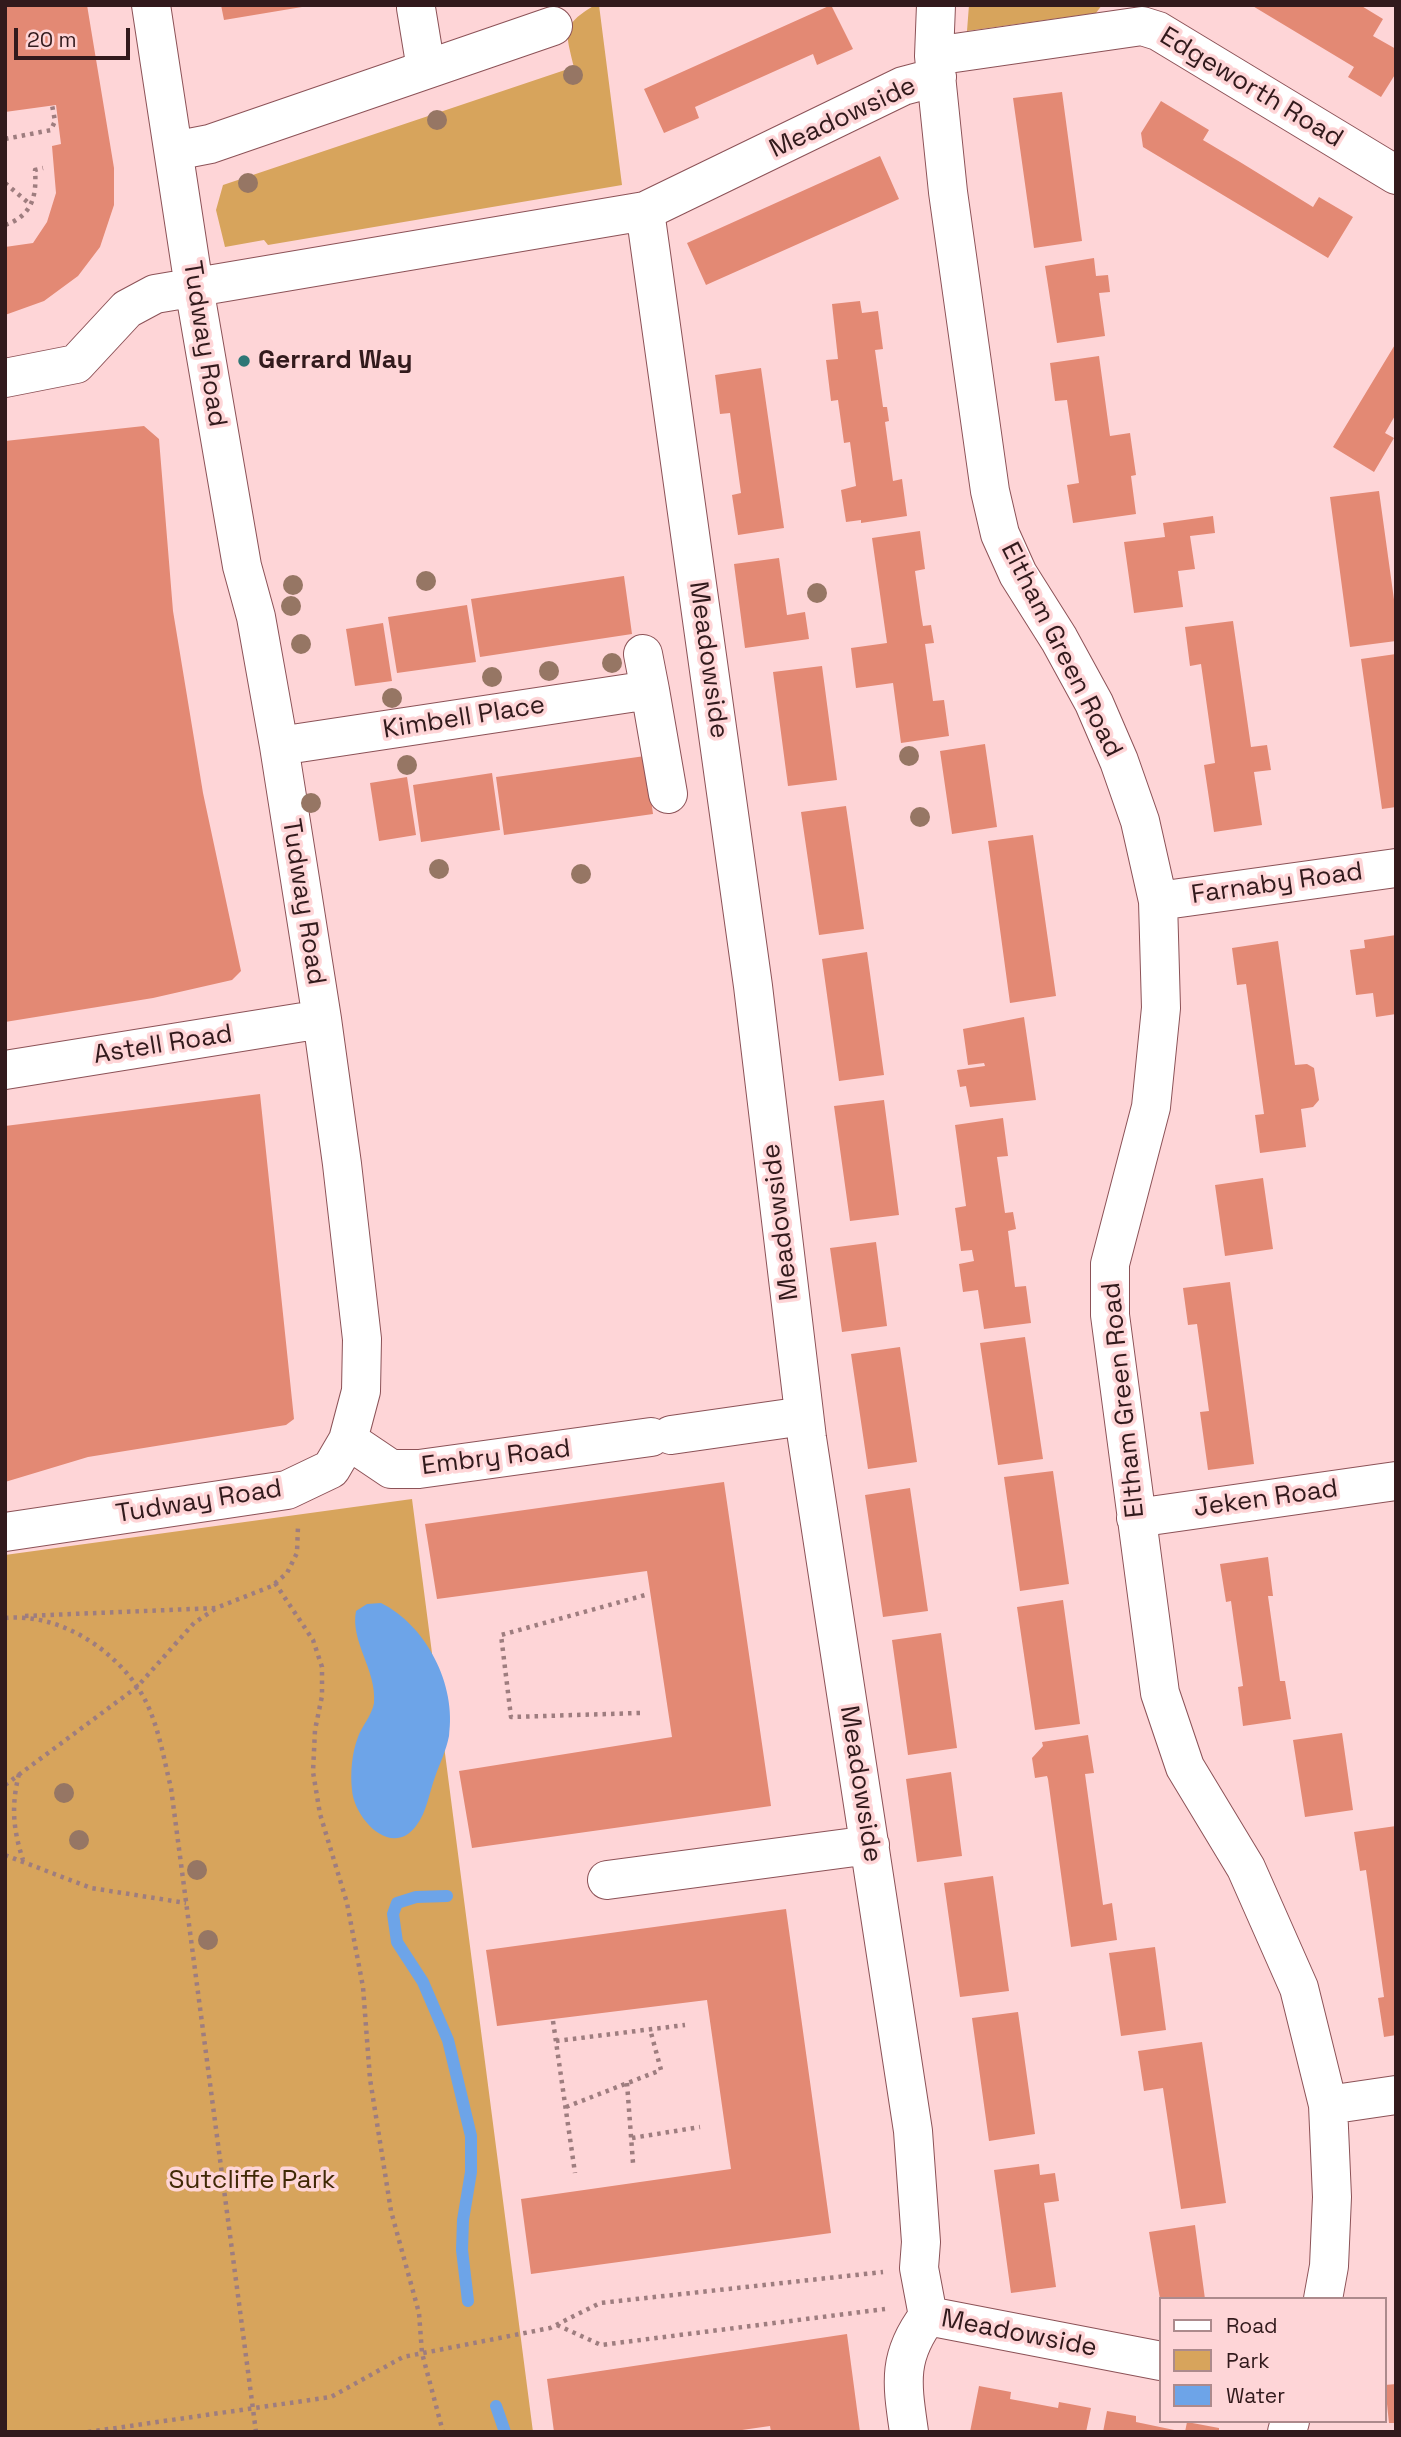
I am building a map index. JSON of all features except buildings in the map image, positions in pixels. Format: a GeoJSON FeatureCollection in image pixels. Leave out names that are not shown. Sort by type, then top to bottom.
{"type":"FeatureCollection","features":[{"type":"Feature","properties":{"kind":"street","name":"Tudway Road"},"geometry":{"type":"LineString","coordinates":[[5,1532],[287,1490],[331,1469],[348,1440],[361,1391],[362,1339],[322,1019],[279,746],[256,617],[240,553],[194,287],[151,5]]}},
{"type":"Feature","properties":{"kind":"street","name":"Eltham Green Road"},"geometry":{"type":"LineString","coordinates":[[936,5],[935,66],[956,247],[990,491],[1000,534],[1018,574],[1059,639],[1094,703],[1140,821],[1158,901],[1161,1009],[1151,1107],[1110,1264],[1110,1315],[1160,1693],[1185,1767],[1246,1868],[1299,1988],[1328,2105],[1332,2197],[1329,2266],[1324,2297]]}},
{"type":"Feature","properties":{"kind":"street"},"geometry":{"type":"LineString","coordinates":[[416,8],[426,69]]}},
{"type":"Feature","properties":{"kind":"street"},"geometry":{"type":"LineString","coordinates":[[174,151],[210,144],[553,26]]}},
{"type":"Feature","properties":{"kind":"street","name":"Edgeworth Road"},"geometry":{"type":"LineString","coordinates":[[935,66],[1142,26],[1158,31],[1396,175]]}},
{"type":"Feature","properties":{"kind":"street","name":"Meadowside"},"geometry":{"type":"LineString","coordinates":[[935,66],[903,86],[645,211],[753,986],[804,1416],[913,2131],[924,2296],[1160,2361]]}},
{"type":"Feature","properties":{"kind":"street"},"geometry":{"type":"LineString","coordinates":[[5,378],[76,364],[127,309],[155,294],[645,211]]}},
{"type":"Feature","properties":{"kind":"street","name":"Kimbell Place"},"geometry":{"type":"LineString","coordinates":[[279,746],[647,672],[668,794]]}},
{"type":"Feature","properties":{"kind":"street","name":"Farnaby Road"},"geometry":{"type":"LineString","coordinates":[[1158,901],[1396,868]]}},
{"type":"Feature","properties":{"kind":"street","name":"Astell Road"},"geometry":{"type":"LineString","coordinates":[[5,1070],[322,1019]]}},
{"type":"Feature","properties":{"kind":"street","name":"Embry Road"},"geometry":{"type":"LineString","coordinates":[[348,1440],[391,1469],[419,1469],[804,1416]]}},
{"type":"Feature","properties":{"kind":"street","name":"Jeken Road"},"geometry":{"type":"LineString","coordinates":[[1136,1518],[1396,1481]]}},
{"type":"Feature","properties":{"kind":"street"},"geometry":{"type":"LineString","coordinates":[[607,1880],[870,1845]]}},
{"type":"Feature","properties":{"kind":"street"},"geometry":{"type":"LineString","coordinates":[[1328,2105],[1396,2095]]}},
{"type":"Feature","properties":{"kind":"street"},"geometry":{"type":"LineString","coordinates":[[909,2432],[902,2380],[924,2296]]}},
{"type":"Feature","properties":{"kind":"path"},"geometry":{"type":"LineString","coordinates":[[5,139],[51,130],[55,126],[52,105]]}},
{"type":"Feature","properties":{"kind":"path"},"geometry":{"type":"LineString","coordinates":[[5,225],[25,214],[36,192],[35,170],[43,169]]}},
{"type":"Feature","properties":{"kind":"path"},"geometry":{"type":"LineString","coordinates":[[5,183],[31,205]]}},
{"type":"Feature","properties":{"kind":"path"},"geometry":{"type":"LineString","coordinates":[[5,1785],[137,1687],[194,1623],[216,1608],[250,1596],[275,1583],[287,1573],[297,1553],[299,1534]]}},
{"type":"Feature","properties":{"kind":"path"},"geometry":{"type":"LineString","coordinates":[[275,1583],[313,1640],[323,1667],[322,1696],[314,1730],[313,1772],[320,1814],[349,1915],[363,1987],[370,2079],[391,2211],[419,2313],[422,2353],[443,2432]]}},
{"type":"Feature","properties":{"kind":"path"},"geometry":{"type":"LineString","coordinates":[[640,1713],[512,1717],[501,1634],[649,1594]]}},
{"type":"Feature","properties":{"kind":"path"},"geometry":{"type":"LineString","coordinates":[[5,1618],[216,1608]]}},
{"type":"Feature","properties":{"kind":"path"},"geometry":{"type":"LineString","coordinates":[[18,1617],[84,1635],[118,1664],[137,1687],[153,1719],[171,1788],[256,2432]]}},
{"type":"Feature","properties":{"kind":"path"},"geometry":{"type":"LineString","coordinates":[[19,1774],[13,1799],[13,1830],[23,1861]]}},
{"type":"Feature","properties":{"kind":"path"},"geometry":{"type":"LineString","coordinates":[[5,1855],[91,1888],[186,1903]]}},
{"type":"Feature","properties":{"kind":"path"},"geometry":{"type":"LineString","coordinates":[[553,2021],[575,2173]]}},
{"type":"Feature","properties":{"kind":"path"},"geometry":{"type":"LineString","coordinates":[[556,2041],[685,2025]]}},
{"type":"Feature","properties":{"kind":"path"},"geometry":{"type":"LineString","coordinates":[[566,2107],[661,2070],[650,2029]]}},
{"type":"Feature","properties":{"kind":"path"},"geometry":{"type":"LineString","coordinates":[[627,2083],[634,2163]]}},
{"type":"Feature","properties":{"kind":"path"},"geometry":{"type":"LineString","coordinates":[[632,2137],[700,2127]]}},
{"type":"Feature","properties":{"kind":"path"},"geometry":{"type":"LineString","coordinates":[[556,2325],[601,2345],[924,2296]]}},
{"type":"Feature","properties":{"kind":"path"},"geometry":{"type":"LineString","coordinates":[[88,2432],[331,2397],[403,2357],[556,2325],[600,2303],[924,2296]]}},
{"type":"Feature","properties":{"kind":"green space"},"geometry":{"type":"Polygon","coordinates":[[[599,5],[622,185],[268,245],[264,240],[225,247],[216,210],[223,185],[574,67],[568,31],[576,19],[599,5]]]}},
{"type":"Feature","properties":{"kind":"green space"},"geometry":{"type":"Polygon","coordinates":[[[969,5],[1102,5],[1096,13],[967,31],[969,5]]]}},
{"type":"Feature","properties":{"kind":"green space","name":"Sutcliffe Park"},"geometry":{"type":"Polygon","coordinates":[[[412,1499],[533,2432],[5,2432],[5,1555],[412,1499]]]}},
{"type":"Feature","properties":{"kind":"water"},"geometry":{"type":"Polygon","coordinates":[[[381,1603],[412,1626],[435,1659],[443,1677],[450,1717],[448,1741],[423,1815],[406,1835],[396,1838],[375,1831],[367,1822],[354,1801],[351,1783],[356,1743],[374,1703],[372,1679],[357,1634],[356,1611],[367,1604],[381,1603]]]}},
{"type":"Feature","properties":{"kind":"waterway"},"geometry":{"type":"LineString","coordinates":[[447,1896],[416,1897],[397,1903],[393,1914],[397,1942],[423,1982],[448,2040],[471,2136],[471,2172],[463,2220],[462,2250],[468,2301]]}},
{"type":"Feature","properties":{"kind":"waterway"},"geometry":{"type":"LineString","coordinates":[[496,2406],[505,2432]]}},
{"type":"Feature","properties":{"kind":"place","name":"Gerrard Way"},"geometry":{"type":"Point","coordinates":[244,361]}}]}
